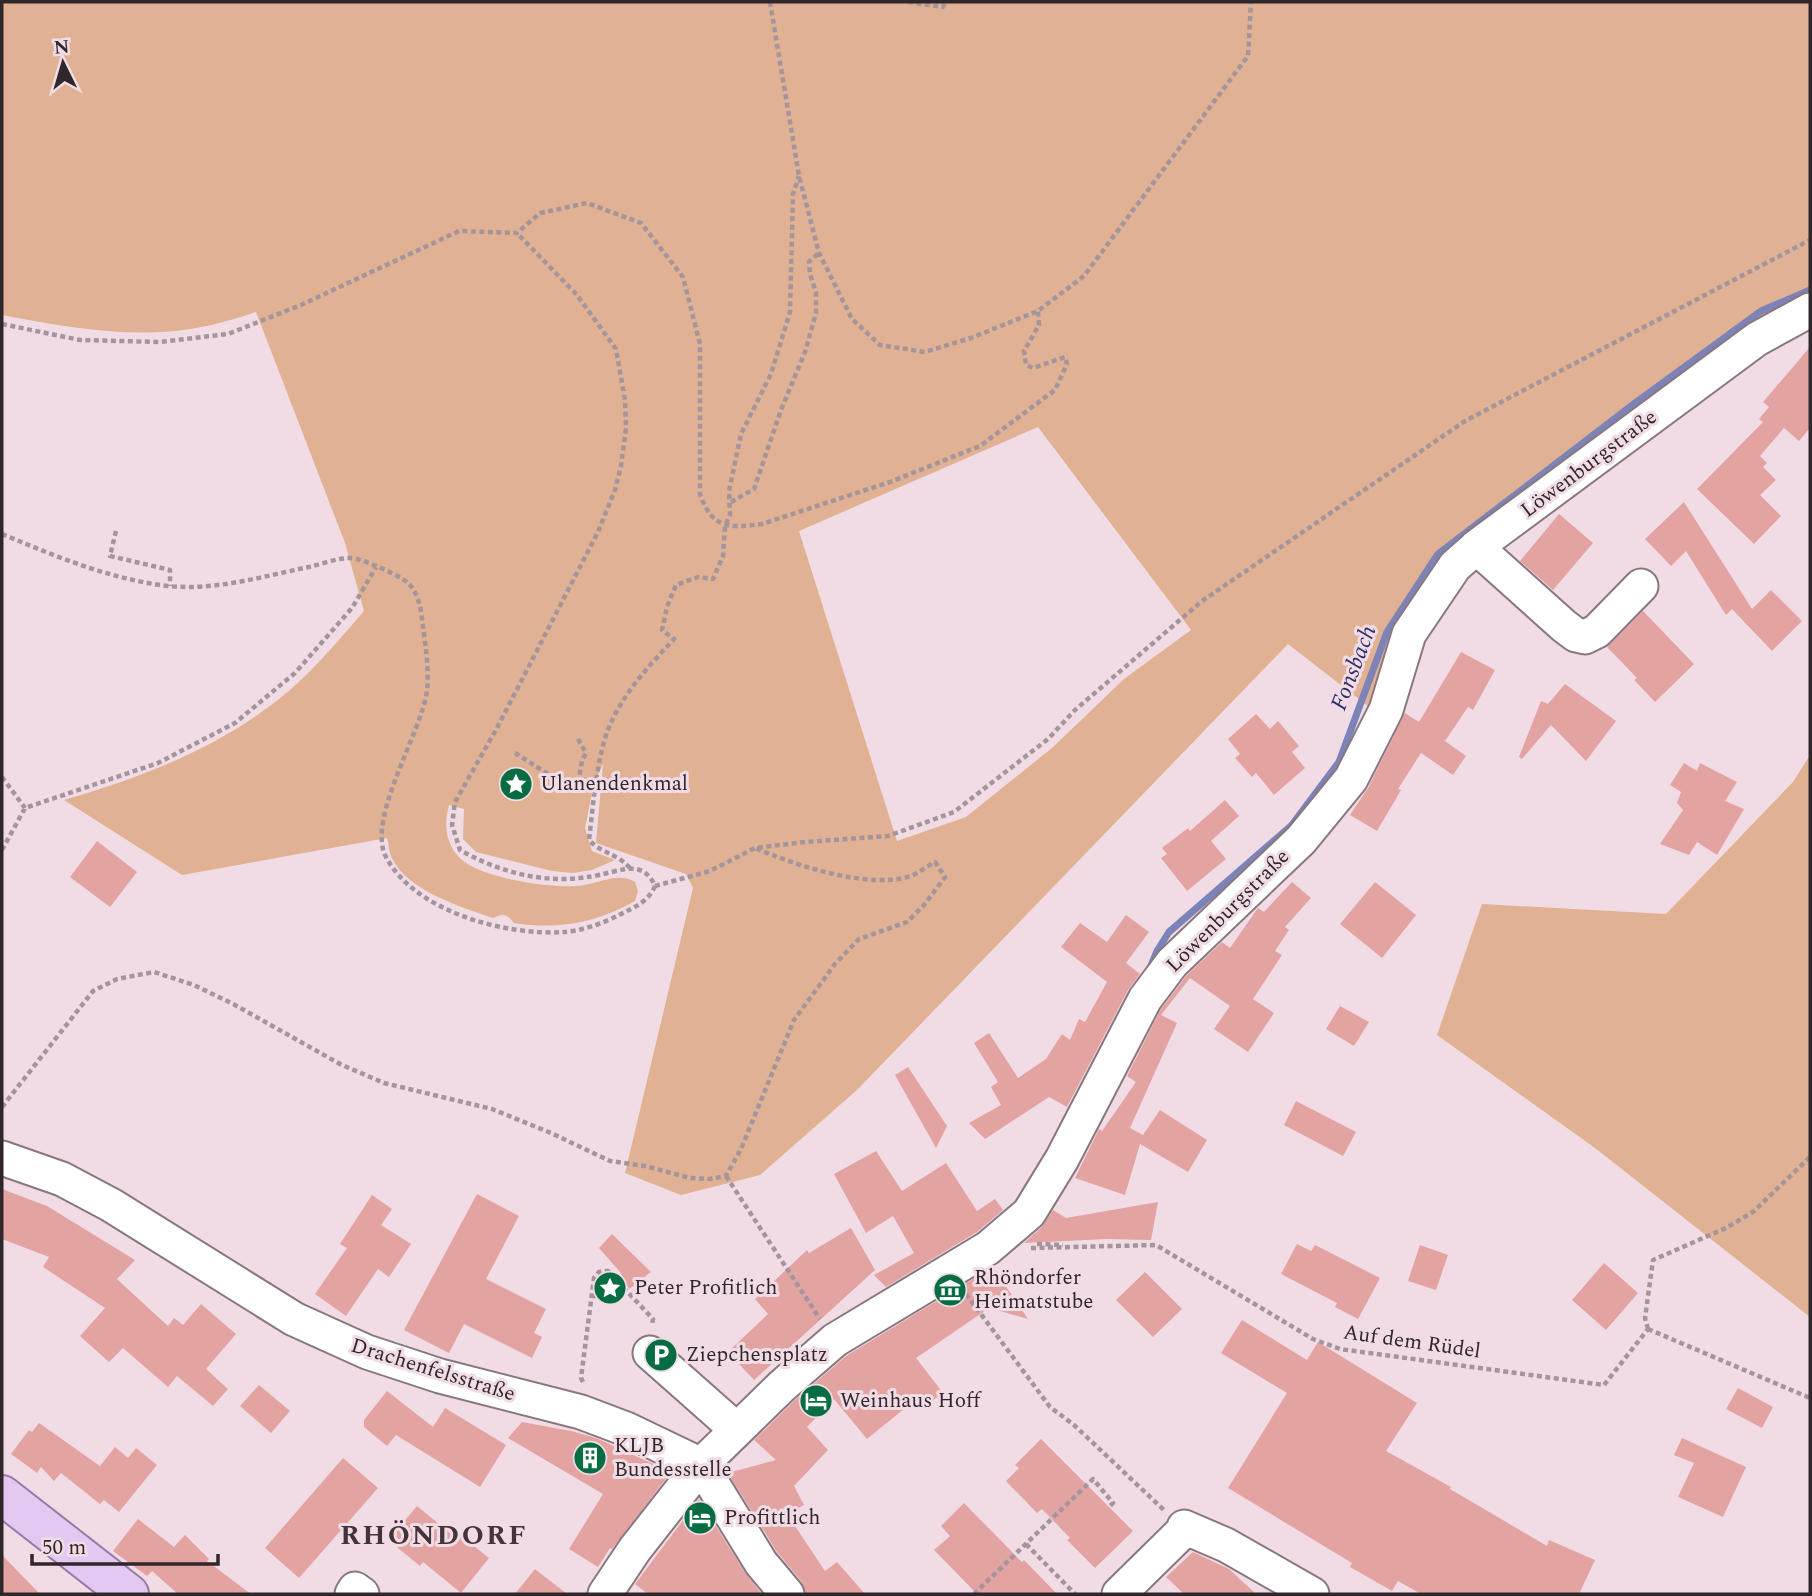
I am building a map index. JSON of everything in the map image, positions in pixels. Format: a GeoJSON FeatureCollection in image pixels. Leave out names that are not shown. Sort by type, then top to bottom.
{"type":"FeatureCollection","features":[{"type":"Feature","properties":{"kind":"main road"},"geometry":{"type":"LineString","coordinates":[[2,1495],[129,1594]]}},
{"type":"Feature","properties":{"kind":"street","name":"Löwenburgstraße"},"geometry":{"type":"LineString","coordinates":[[605,1594],[635,1549],[701,1465],[782,1386],[835,1340],[991,1245],[1029,1213],[1062,1159],[1145,999],[1172,962],[1301,840],[1351,779],[1386,710],[1409,634],[1455,566],[1476,547],[1757,338],[1810,310]]}},
{"type":"Feature","properties":{"kind":"street"},"geometry":{"type":"LineString","coordinates":[[1476,547],[1576,635],[1585,637],[1597,631],[1641,586]]}},
{"type":"Feature","properties":{"kind":"street","name":"Drachenfelsstraße"},"geometry":{"type":"LineString","coordinates":[[2,1158],[62,1179],[111,1205],[294,1319],[367,1352],[440,1376],[581,1412],[626,1429],[701,1465]]}},
{"type":"Feature","properties":{"kind":"street"},"geometry":{"type":"LineString","coordinates":[[650,1353],[737,1430]]}},
{"type":"Feature","properties":{"kind":"street"},"geometry":{"type":"LineString","coordinates":[[701,1465],[761,1563],[787,1594]]}},
{"type":"Feature","properties":{"kind":"street"},"geometry":{"type":"LineString","coordinates":[[1119,1594],[1184,1527],[1226,1545],[1312,1594]]}},
{"type":"Feature","properties":{"kind":"street"},"geometry":{"type":"LineString","coordinates":[[352,1594],[355,1589],[362,1594]]}},
{"type":"Feature","properties":{"kind":"path"},"geometry":{"type":"LineString","coordinates":[[770,2],[799,176],[819,253],[852,319],[880,345],[925,352],[971,338],[1038,312],[1084,276],[1248,56],[1251,2]]}},
{"type":"Feature","properties":{"kind":"path"},"geometry":{"type":"LineString","coordinates":[[908,2],[943,7],[945,2]]}},
{"type":"Feature","properties":{"kind":"path"},"geometry":{"type":"LineString","coordinates":[[630,868],[619,856],[596,848],[589,840],[604,741],[624,698],[674,639],[662,630],[676,585],[698,577],[713,579],[723,556],[725,526],[730,515],[729,491],[741,434],[771,374],[790,312],[793,194],[799,176]]}},
{"type":"Feature","properties":{"kind":"path"},"geometry":{"type":"LineString","coordinates":[[2,324],[80,340],[160,342],[228,334],[301,305],[459,231],[517,233],[540,213],[587,203],[641,223],[683,277],[700,344],[700,494],[706,513],[725,526],[762,524],[890,482],[979,446],[1055,390],[1067,364],[1065,357],[1033,368],[1026,365],[1024,351],[1036,335],[1039,325],[1038,312]]}},
{"type":"Feature","properties":{"kind":"path"},"geometry":{"type":"LineString","coordinates":[[517,233],[576,295],[616,349],[625,400],[626,428],[615,490],[598,532],[497,728],[455,802],[452,825],[460,850],[487,865],[549,879],[579,879],[630,868],[640,869],[650,876],[655,886]]}},
{"type":"Feature","properties":{"kind":"path"},"geometry":{"type":"LineString","coordinates":[[2,534],[63,560],[120,577],[170,586],[218,585],[352,558],[407,582],[419,598],[425,640],[427,691],[407,754],[390,791],[382,827],[385,855],[402,879],[434,902],[486,924],[527,932],[566,932],[613,918],[650,897],[655,886],[710,870],[755,848],[888,836],[954,812],[1048,739],[1075,710],[1202,601],[1465,421],[1810,240]]}},
{"type":"Feature","properties":{"kind":"path"},"geometry":{"type":"LineString","coordinates":[[731,502],[754,489],[781,410],[805,352],[816,313],[816,293],[809,262],[819,253]]}},
{"type":"Feature","properties":{"kind":"path"},"geometry":{"type":"LineString","coordinates":[[116,531],[110,556],[170,570],[170,586]]}},
{"type":"Feature","properties":{"kind":"path"},"geometry":{"type":"LineString","coordinates":[[2,850],[25,808],[158,762],[235,723],[295,673],[352,608],[376,567]]}},
{"type":"Feature","properties":{"kind":"path"},"geometry":{"type":"LineString","coordinates":[[578,739],[586,753],[582,760],[578,785]]}},
{"type":"Feature","properties":{"kind":"path"},"geometry":{"type":"LineString","coordinates":[[515,753],[562,783],[578,785],[595,792]]}},
{"type":"Feature","properties":{"kind":"path"},"geometry":{"type":"LineString","coordinates":[[2,777],[25,808]]}},
{"type":"Feature","properties":{"kind":"path"},"geometry":{"type":"LineString","coordinates":[[2,1107],[93,991],[117,979],[154,972],[194,985],[235,1004],[340,1064],[384,1083],[492,1109],[610,1161],[645,1166],[690,1178],[710,1180],[726,1176],[741,1149],[794,1020],[835,964],[859,939],[907,922],[945,877],[935,862],[911,876],[858,879],[786,861],[755,848]]}},
{"type":"Feature","properties":{"kind":"path"},"geometry":{"type":"LineString","coordinates":[[1810,1157],[1753,1212],[1726,1228],[1653,1259],[1645,1318],[1648,1329],[1810,1398]]}},
{"type":"Feature","properties":{"kind":"path"},"geometry":{"type":"LineString","coordinates":[[726,1176],[835,1340]]}},
{"type":"Feature","properties":{"kind":"path","name":"Auf dem Rüdel"},"geometry":{"type":"LineString","coordinates":[[991,1245],[1156,1245],[1312,1339],[1340,1349],[1604,1385],[1648,1329]]}},
{"type":"Feature","properties":{"kind":"path"},"geometry":{"type":"LineString","coordinates":[[581,1378],[594,1278],[599,1272],[608,1271],[644,1309]]}},
{"type":"Feature","properties":{"kind":"path"},"geometry":{"type":"LineString","coordinates":[[593,1296],[613,1296],[624,1288]]}},
{"type":"Feature","properties":{"kind":"path"},"geometry":{"type":"LineString","coordinates":[[969,1299],[1051,1407],[1184,1527]]}},
{"type":"Feature","properties":{"kind":"path"},"geometry":{"type":"LineString","coordinates":[[974,1594],[1093,1479],[1113,1503],[1109,1507]]}},
{"type":"Feature","properties":{"kind":"path"},"geometry":{"type":"LineString","coordinates":[[1026,1544],[1075,1594]]}},
{"type":"Feature","properties":{"kind":"shaded area"},"geometry":{"type":"Polygon","coordinates":[[[2,2],[1810,2],[1810,295],[1448,560],[1373,710],[1288,644],[857,1090],[760,1175],[681,1195],[625,1173],[693,888],[686,874],[596,843],[603,764],[594,783],[585,828],[592,851],[615,860],[592,870],[573,873],[552,871],[476,852],[463,839],[464,809],[449,805],[446,825],[450,845],[467,864],[480,870],[514,880],[550,885],[577,886],[621,878],[635,882],[638,891],[635,901],[606,915],[561,925],[514,923],[505,915],[493,918],[437,897],[411,881],[401,871],[392,858],[387,838],[182,875],[64,800],[128,779],[190,754],[249,721],[302,679],[364,611],[345,543],[256,312],[197,328],[142,333],[82,328],[2,315],[2,2]],[[1038,427],[799,531],[897,841],[966,817],[1052,748],[1124,679],[1191,630],[1038,427]]]}},
{"type":"Feature","properties":{"kind":"shaded area"},"geometry":{"type":"Polygon","coordinates":[[[1810,755],[1810,1317],[1595,1148],[1437,1035],[1482,904],[1666,914],[1793,782],[1810,755]]]}},
{"type":"Feature","properties":{"kind":"building"},"geometry":{"type":"Polygon","coordinates":[[[1810,347],[1810,428],[1799,441],[1784,428],[1760,456],[1767,463],[1763,467],[1776,480],[1760,495],[1781,516],[1754,544],[1697,489],[1763,422],[1759,419],[1769,407],[1763,402],[1810,347]]]}},
{"type":"Feature","properties":{"kind":"building"},"geometry":{"type":"Polygon","coordinates":[[[1684,502],[1752,609],[1771,590],[1802,621],[1772,651],[1732,609],[1726,615],[1686,551],[1671,566],[1645,539],[1684,502]]]}},
{"type":"Feature","properties":{"kind":"building"},"geometry":{"type":"Polygon","coordinates":[[[1559,514],[1593,543],[1553,590],[1520,561],[1559,514]]]}},
{"type":"Feature","properties":{"kind":"building"},"geometry":{"type":"Polygon","coordinates":[[[1643,611],[1694,664],[1655,702],[1634,680],[1637,678],[1607,647],[1643,611]]]}},
{"type":"Feature","properties":{"kind":"building"},"geometry":{"type":"Polygon","coordinates":[[[1461,652],[1495,670],[1473,710],[1468,707],[1445,741],[1466,756],[1453,775],[1421,753],[1398,789],[1401,790],[1377,831],[1350,815],[1368,788],[1405,713],[1419,722],[1461,652]]]}},
{"type":"Feature","properties":{"kind":"building"},"geometry":{"type":"Polygon","coordinates":[[[1565,684],[1616,721],[1586,761],[1551,725],[1522,759],[1519,757],[1541,701],[1548,704],[1565,684]]]}},
{"type":"Feature","properties":{"kind":"building"},"geometry":{"type":"Polygon","coordinates":[[[1256,714],[1270,729],[1278,721],[1299,746],[1292,752],[1305,768],[1274,795],[1256,773],[1252,777],[1235,758],[1240,754],[1228,739],[1256,714]]]}},
{"type":"Feature","properties":{"kind":"building"},"geometry":{"type":"Polygon","coordinates":[[[1684,763],[1697,771],[1700,763],[1737,782],[1725,801],[1744,809],[1717,855],[1697,842],[1689,855],[1660,844],[1683,810],[1677,803],[1681,792],[1670,785],[1684,763]]]}},
{"type":"Feature","properties":{"kind":"building"},"geometry":{"type":"Polygon","coordinates":[[[1225,800],[1239,816],[1211,841],[1226,859],[1187,891],[1161,858],[1167,854],[1162,848],[1188,828],[1190,831],[1225,800]]]}},
{"type":"Feature","properties":{"kind":"building"},"geometry":{"type":"Polygon","coordinates":[[[97,841],[137,872],[110,907],[70,877],[97,841]]]}},
{"type":"Feature","properties":{"kind":"building"},"geometry":{"type":"Polygon","coordinates":[[[1292,882],[1311,898],[1285,927],[1289,930],[1275,951],[1282,955],[1253,999],[1274,1013],[1248,1052],[1214,1029],[1230,1006],[1190,978],[1161,1015],[1177,1023],[1130,1128],[1143,1135],[1160,1110],[1207,1140],[1188,1172],[1140,1144],[1125,1195],[1075,1178],[1099,1129],[1102,1131],[1136,1082],[1127,1076],[1161,1009],[1186,976],[1222,942],[1230,948],[1258,908],[1264,912],[1292,882]]]}},
{"type":"Feature","properties":{"kind":"building"},"geometry":{"type":"Polygon","coordinates":[[[1375,882],[1416,915],[1382,958],[1340,924],[1375,882]]]}},
{"type":"Feature","properties":{"kind":"building"},"geometry":{"type":"Polygon","coordinates":[[[1126,915],[1149,932],[1126,963],[1140,974],[1128,990],[1067,1107],[1049,1097],[985,1139],[969,1123],[1001,1105],[991,1087],[998,1082],[974,1043],[989,1033],[1018,1078],[1046,1059],[1062,1034],[1070,1040],[1079,1019],[1085,1022],[1107,982],[1061,947],[1080,923],[1107,942],[1126,915]]]}},
{"type":"Feature","properties":{"kind":"building"},"geometry":{"type":"Polygon","coordinates":[[[1340,1006],[1369,1022],[1354,1046],[1326,1029],[1340,1006]]]}},
{"type":"Feature","properties":{"kind":"building"},"geometry":{"type":"Polygon","coordinates":[[[908,1067],[947,1126],[936,1148],[895,1075],[908,1067]]]}},
{"type":"Feature","properties":{"kind":"building"},"geometry":{"type":"Polygon","coordinates":[[[1296,1101],[1356,1132],[1343,1156],[1284,1125],[1296,1101]]]}},
{"type":"Feature","properties":{"kind":"building"},"geometry":{"type":"Polygon","coordinates":[[[876,1151],[902,1191],[946,1163],[977,1211],[995,1199],[1003,1210],[977,1232],[886,1287],[874,1275],[914,1253],[893,1216],[866,1233],[834,1174],[876,1151]]]}},
{"type":"Feature","properties":{"kind":"building"},"geometry":{"type":"Polygon","coordinates":[[[2,1189],[47,1206],[135,1260],[117,1279],[168,1326],[174,1318],[183,1325],[201,1304],[236,1334],[206,1369],[228,1389],[213,1406],[177,1376],[168,1387],[123,1348],[109,1362],[80,1336],[105,1308],[43,1267],[49,1257],[2,1239],[2,1189]]]}},
{"type":"Feature","properties":{"kind":"building"},"geometry":{"type":"Polygon","coordinates":[[[477,1194],[519,1216],[486,1279],[546,1309],[534,1333],[542,1337],[532,1358],[464,1324],[449,1353],[404,1330],[477,1194]]]}},
{"type":"Feature","properties":{"kind":"building"},"geometry":{"type":"Polygon","coordinates":[[[372,1195],[392,1209],[381,1225],[411,1244],[389,1277],[378,1269],[346,1316],[315,1294],[347,1248],[340,1244],[372,1195]]]}},
{"type":"Feature","properties":{"kind":"building"},"geometry":{"type":"Polygon","coordinates":[[[1158,1202],[1151,1240],[1024,1243],[1042,1227],[1053,1210],[1066,1218],[1158,1202]]]}},
{"type":"Feature","properties":{"kind":"building"},"geometry":{"type":"Polygon","coordinates":[[[851,1228],[875,1270],[754,1380],[728,1352],[768,1314],[755,1299],[807,1250],[809,1253],[851,1228]]]}},
{"type":"Feature","properties":{"kind":"building"},"geometry":{"type":"Polygon","coordinates":[[[612,1234],[651,1272],[629,1289],[620,1272],[599,1248],[612,1234]]]}},
{"type":"Feature","properties":{"kind":"building"},"geometry":{"type":"Polygon","coordinates":[[[1297,1244],[1311,1251],[1315,1245],[1380,1278],[1358,1319],[1335,1307],[1337,1303],[1281,1274],[1297,1244]]]}},
{"type":"Feature","properties":{"kind":"building"},"geometry":{"type":"Polygon","coordinates":[[[1420,1245],[1448,1255],[1436,1290],[1408,1281],[1420,1245]]]}},
{"type":"Feature","properties":{"kind":"building"},"geometry":{"type":"Polygon","coordinates":[[[1604,1263],[1638,1293],[1606,1330],[1572,1300],[1604,1263]]]}},
{"type":"Feature","properties":{"kind":"building"},"geometry":{"type":"Polygon","coordinates":[[[993,1267],[1028,1319],[1000,1311],[995,1304],[916,1358],[943,1393],[922,1408],[915,1400],[867,1439],[834,1399],[807,1427],[828,1450],[794,1486],[804,1505],[787,1514],[825,1571],[837,1562],[865,1594],[806,1594],[802,1582],[777,1552],[728,1473],[776,1460],[754,1440],[846,1356],[993,1267]]]}},
{"type":"Feature","properties":{"kind":"building"},"geometry":{"type":"Polygon","coordinates":[[[1145,1272],[1182,1309],[1153,1337],[1116,1300],[1145,1272]]]}},
{"type":"Feature","properties":{"kind":"building"},"geometry":{"type":"Polygon","coordinates":[[[1242,1320],[1307,1360],[1318,1342],[1417,1403],[1386,1451],[1547,1546],[1549,1540],[1595,1560],[1579,1594],[1421,1594],[1398,1581],[1392,1591],[1350,1567],[1352,1563],[1228,1488],[1287,1393],[1221,1353],[1242,1320]]]}},
{"type":"Feature","properties":{"kind":"building"},"geometry":{"type":"Polygon","coordinates":[[[259,1385],[290,1411],[271,1433],[240,1406],[259,1385]]]}},
{"type":"Feature","properties":{"kind":"building"},"geometry":{"type":"Polygon","coordinates":[[[1738,1388],[1773,1407],[1762,1428],[1726,1409],[1738,1388]]]}},
{"type":"Feature","properties":{"kind":"building"},"geometry":{"type":"Polygon","coordinates":[[[387,1391],[433,1427],[445,1408],[506,1445],[480,1487],[396,1435],[387,1446],[364,1427],[364,1420],[387,1391]]]}},
{"type":"Feature","properties":{"kind":"building","name":"KLJB Bundesstelle"},"geometry":{"type":"Polygon","coordinates":[[[522,1422],[596,1438],[671,1472],[598,1567],[569,1549],[603,1494],[508,1438],[522,1422]]]}},
{"type":"Feature","properties":{"kind":"building"},"geometry":{"type":"Polygon","coordinates":[[[39,1423],[100,1466],[115,1447],[128,1458],[136,1448],[157,1465],[119,1512],[104,1500],[100,1504],[61,1473],[54,1481],[41,1467],[37,1473],[11,1454],[29,1430],[32,1432],[39,1423]]]}},
{"type":"Feature","properties":{"kind":"building"},"geometry":{"type":"Polygon","coordinates":[[[1682,1438],[1746,1467],[1723,1517],[1678,1497],[1694,1463],[1674,1455],[1682,1438]]]}},
{"type":"Feature","properties":{"kind":"building"},"geometry":{"type":"Polygon","coordinates":[[[1041,1439],[1133,1531],[1095,1568],[1067,1540],[1070,1538],[1042,1509],[1037,1513],[1006,1481],[1019,1468],[1015,1465],[1041,1439]]]}},
{"type":"Feature","properties":{"kind":"building"},"geometry":{"type":"Polygon","coordinates":[[[343,1458],[378,1488],[299,1578],[265,1548],[343,1458]]]}},
{"type":"Feature","properties":{"kind":"building"},"geometry":{"type":"Polygon","coordinates":[[[699,1499],[745,1573],[762,1594],[648,1594],[635,1584],[699,1499]]]}},
{"type":"Feature","properties":{"kind":"building"},"geometry":{"type":"Polygon","coordinates":[[[964,1503],[1057,1594],[977,1594],[934,1550],[950,1536],[941,1526],[964,1503]]]}},
{"type":"Feature","properties":{"kind":"building"},"geometry":{"type":"Polygon","coordinates":[[[417,1506],[455,1537],[458,1533],[489,1558],[461,1593],[423,1562],[420,1566],[388,1540],[417,1506]]]}},
{"type":"Feature","properties":{"kind":"building"},"geometry":{"type":"Polygon","coordinates":[[[138,1519],[174,1547],[185,1535],[209,1559],[207,1561],[251,1594],[178,1594],[152,1571],[147,1576],[113,1551],[138,1519]]]}},
{"type":"Feature","properties":{"kind":"building"},"geometry":{"type":"Polygon","coordinates":[[[1193,1552],[1229,1569],[1256,1594],[1184,1594],[1166,1577],[1193,1552]]]}},
{"type":"Feature","properties":{"kind":"building"},"geometry":{"type":"Polygon","coordinates":[[[2,1555],[40,1594],[2,1594],[2,1555]]]}},
{"type":"Feature","properties":{"kind":"building"},"geometry":{"type":"Polygon","coordinates":[[[535,1569],[567,1594],[515,1594],[535,1569]]]}},
{"type":"Feature","properties":{"kind":"waterway","name":"Fonsbach"},"geometry":{"type":"LineString","coordinates":[[1150,968],[1169,932],[1291,826],[1339,762],[1387,632],[1438,554],[1635,403],[1761,311],[1810,290]]}},
{"type":"Feature","properties":{"kind":"place","name":"Ulanendenkmal"},"geometry":{"type":"Point","coordinates":[516,784]}},
{"type":"Feature","properties":{"kind":"place","name":"Peter Profitlich"},"geometry":{"type":"Point","coordinates":[610,1288]}},
{"type":"Feature","properties":{"kind":"place","name":"Rhöndorfer Heimatstube"},"geometry":{"type":"Point","coordinates":[950,1290]}},
{"type":"Feature","properties":{"kind":"place","name":"Ziepchensplatz"},"geometry":{"type":"Point","coordinates":[661,1355]}},
{"type":"Feature","properties":{"kind":"place","name":"Weinhaus Hoff"},"geometry":{"type":"Point","coordinates":[816,1401]}},
{"type":"Feature","properties":{"kind":"place","name":"KLJB Bundesstelle"},"geometry":{"type":"Point","coordinates":[590,1458]}},
{"type":"Feature","properties":{"kind":"place","name":"Profittlich"},"geometry":{"type":"Point","coordinates":[700,1518]}},
{"type":"Feature","properties":{"kind":"district","name":"RHÖNDORF"},"geometry":{"type":"Point","coordinates":[434,1535]}}]}
